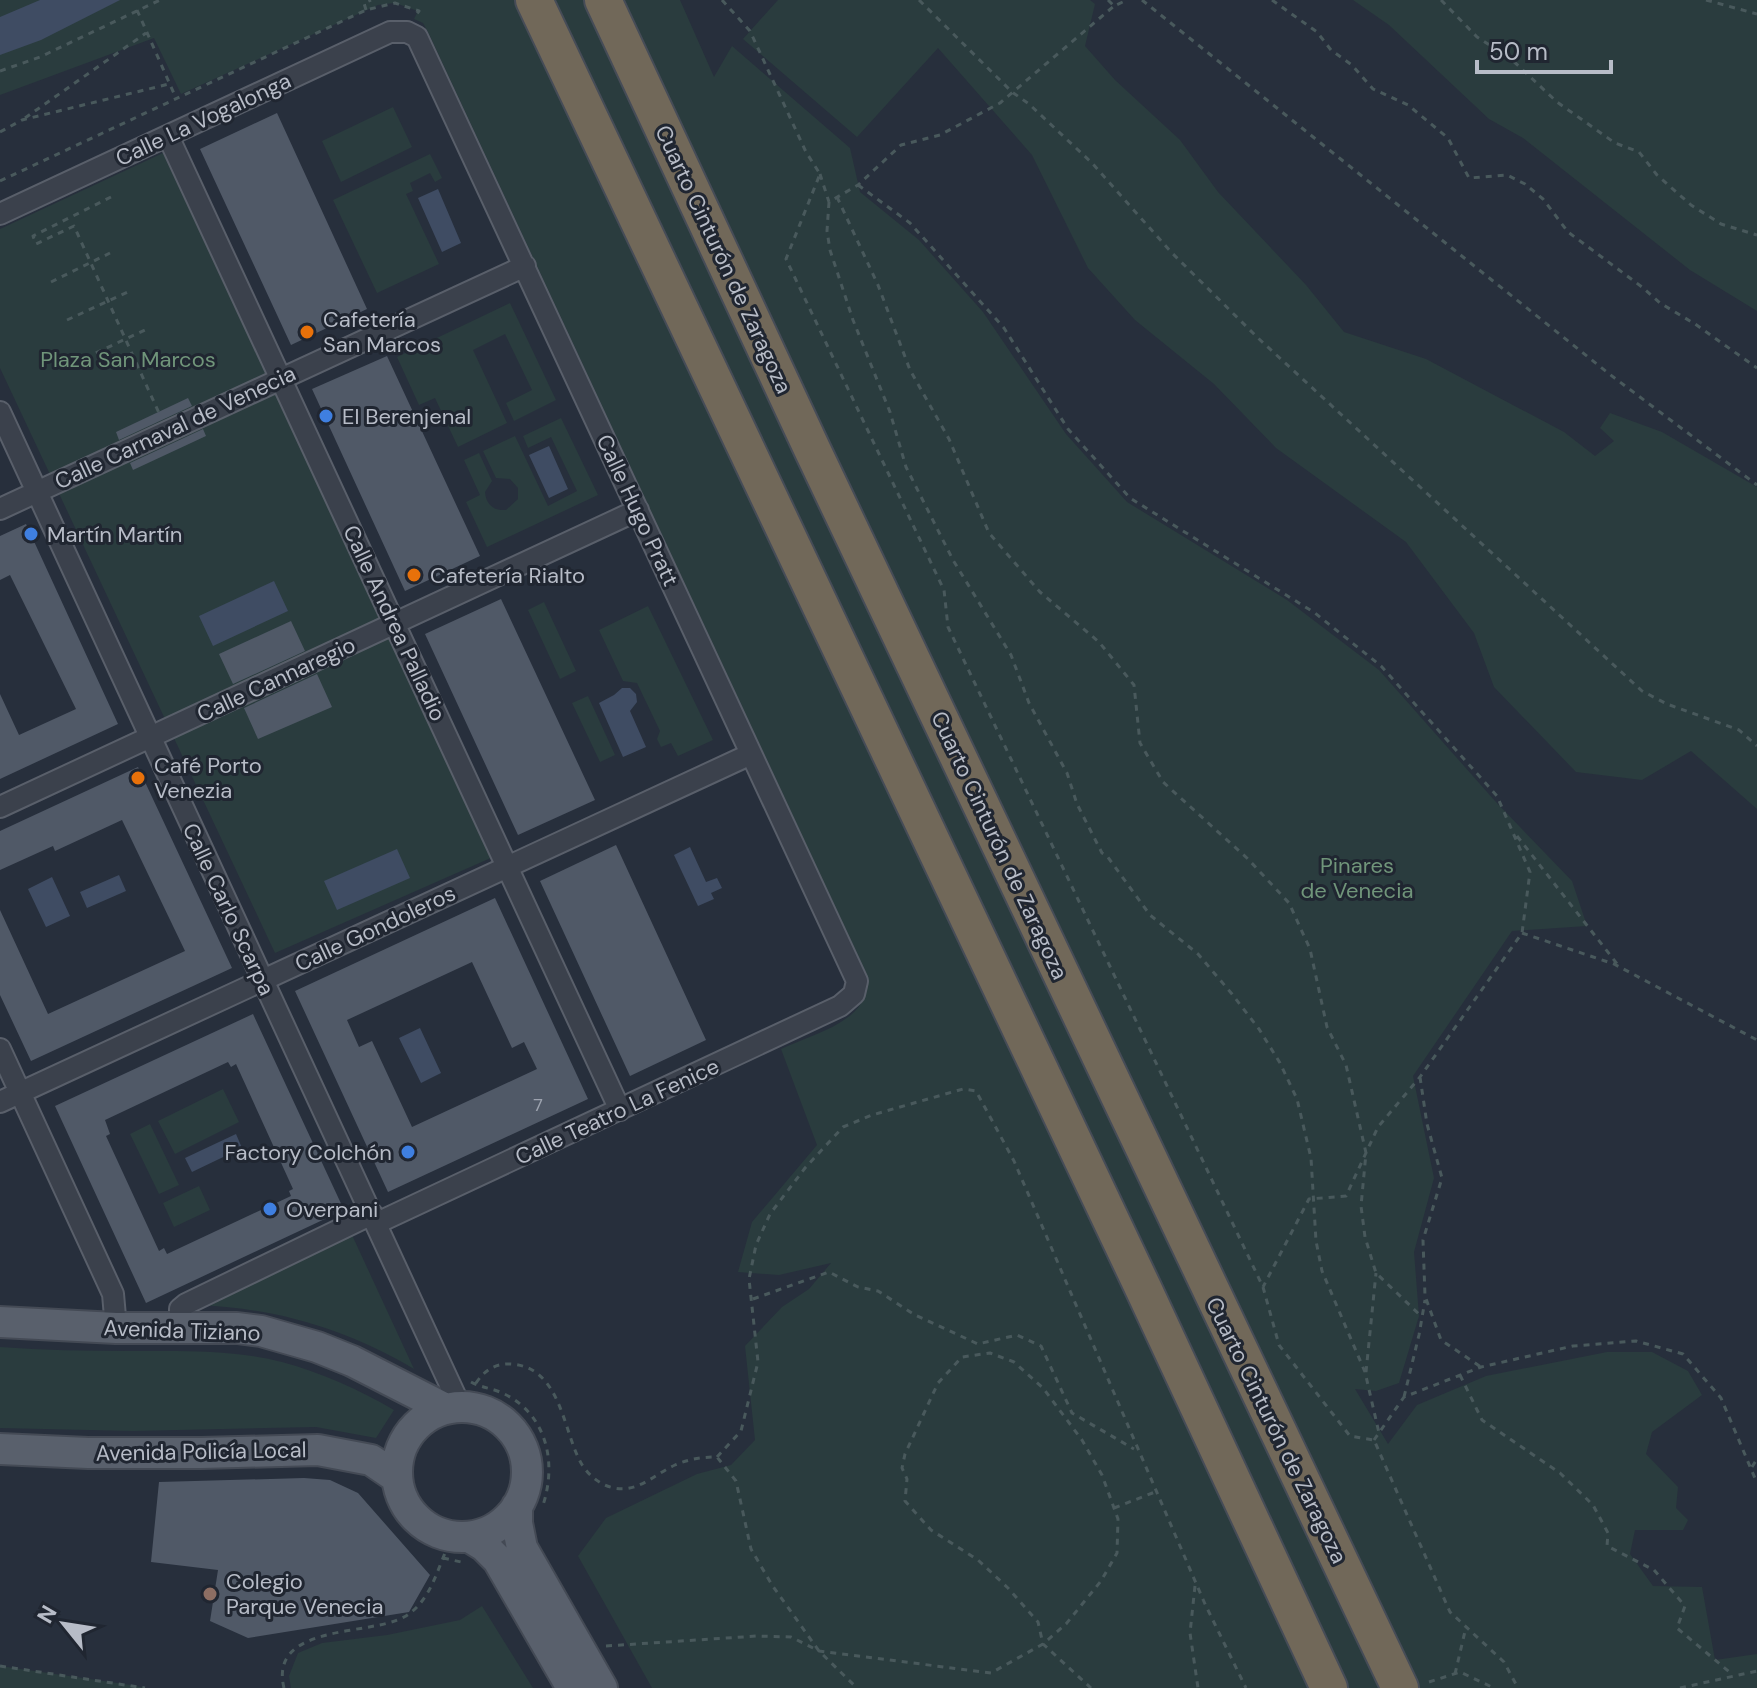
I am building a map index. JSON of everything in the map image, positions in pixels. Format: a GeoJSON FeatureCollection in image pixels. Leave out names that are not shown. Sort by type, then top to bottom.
{"type":"FeatureCollection","features":[{"type":"Feature","properties":{"kind":"highway"},"geometry":{"type":"LineString","coordinates":[[534,0],[1329,1688]]}},
{"type":"Feature","properties":{"kind":"highway","name":"Cuarto Cinturón de Zaragoza"},"geometry":{"type":"LineString","coordinates":[[603,0],[812,449],[1415,1685]]}},
{"type":"Feature","properties":{"kind":"main road","name":"Avenida Tiziano"},"geometry":{"type":"LineString","coordinates":[[0,1322],[116,1328],[237,1328],[285,1336],[464,1397]]}},
{"type":"Feature","properties":{"kind":"main road"},"geometry":{"type":"LineString","coordinates":[[529,1507],[521,1443],[501,1419],[464,1397],[416,1425],[405,1440],[398,1457],[396,1477],[408,1509],[435,1532],[462,1537],[484,1546],[498,1560],[572,1688]]}},
{"type":"Feature","properties":{"kind":"main road","name":"Avenida Policía Local"},"geometry":{"type":"LineString","coordinates":[[0,1449],[172,1453],[318,1450],[371,1460],[396,1477]]}},
{"type":"Feature","properties":{"kind":"main road"},"geometry":{"type":"LineString","coordinates":[[462,1537],[490,1531],[529,1507]]}},
{"type":"Feature","properties":{"kind":"main road"},"geometry":{"type":"LineString","coordinates":[[529,1507],[517,1523],[522,1548],[602,1688]]}},
{"type":"Feature","properties":{"kind":"street","name":"Calle La Vogalonga"},"geometry":{"type":"LineString","coordinates":[[0,214],[410,25]]}},
{"type":"Feature","properties":{"kind":"street","name":"Calle Hugo Pratt"},"geometry":{"type":"LineString","coordinates":[[410,25],[857,981],[854,994]]}},
{"type":"Feature","properties":{"kind":"street","name":"Calle Andrea Palladio"},"geometry":{"type":"LineString","coordinates":[[168,136],[620,1110]]}},
{"type":"Feature","properties":{"kind":"street","name":"Calle Carnaval de Venecia"},"geometry":{"type":"LineString","coordinates":[[0,509],[525,266]]}},
{"type":"Feature","properties":{"kind":"street","name":"Calle Carlo Scarpa"},"geometry":{"type":"LineString","coordinates":[[0,412],[374,1218],[464,1397]]}},
{"type":"Feature","properties":{"kind":"street","name":"Calle Cannaregio"},"geometry":{"type":"LineString","coordinates":[[0,807],[638,510]]}},
{"type":"Feature","properties":{"kind":"street","name":"Calle Gondoleros"},"geometry":{"type":"LineString","coordinates":[[0,1102],[751,754]]}},
{"type":"Feature","properties":{"kind":"street","name":"Calle Teatro La Fenice"},"geometry":{"type":"LineString","coordinates":[[180,1328],[180,1309],[186,1304],[620,1110],[840,1006],[854,994]]}},
{"type":"Feature","properties":{"kind":"street"},"geometry":{"type":"LineString","coordinates":[[0,1049],[113,1294],[116,1328]]}},
{"type":"Feature","properties":{"kind":"path"},"geometry":{"type":"LineString","coordinates":[[0,71],[40,57],[160,0]]}},
{"type":"Feature","properties":{"kind":"path"},"geometry":{"type":"LineString","coordinates":[[366,10],[364,3],[371,0]]}},
{"type":"Feature","properties":{"kind":"path"},"geometry":{"type":"LineString","coordinates":[[722,0],[750,31],[806,152],[820,174],[829,202],[827,231],[830,250],[853,320],[890,412],[906,467],[953,560],[1011,655],[1029,703],[1067,773],[1077,804],[1102,853],[1150,915],[1176,934],[1207,964],[1259,1029],[1297,1099],[1311,1158],[1316,1241],[1322,1271],[1366,1376],[1379,1433]]}},
{"type":"Feature","properties":{"kind":"path"},"geometry":{"type":"LineString","coordinates":[[919,0],[1012,92],[1092,163],[1171,252],[1258,338],[1642,691],[1667,704],[1739,730],[1757,746]]}},
{"type":"Feature","properties":{"kind":"path"},"geometry":{"type":"LineString","coordinates":[[1108,0],[1114,6]]}},
{"type":"Feature","properties":{"kind":"path"},"geometry":{"type":"LineString","coordinates":[[829,202],[858,185],[901,145],[940,135],[1000,103],[1114,6],[1127,0]]}},
{"type":"Feature","properties":{"kind":"path"},"geometry":{"type":"LineString","coordinates":[[1142,0],[1608,373],[1757,485]]}},
{"type":"Feature","properties":{"kind":"path"},"geometry":{"type":"LineString","coordinates":[[1272,0],[1317,32],[1331,50],[1352,65],[1373,89],[1408,105],[1448,138],[1469,178],[1507,175],[1525,184],[1543,199],[1568,232],[1660,303],[1757,368]]}},
{"type":"Feature","properties":{"kind":"path"},"geometry":{"type":"LineString","coordinates":[[1441,0],[1477,37],[1510,58],[1557,102],[1615,143],[1639,152],[1657,175],[1691,205],[1721,224],[1757,235]]}},
{"type":"Feature","properties":{"kind":"path"},"geometry":{"type":"LineString","coordinates":[[1706,0],[1757,14]]}},
{"type":"Feature","properties":{"kind":"path"},"geometry":{"type":"LineString","coordinates":[[0,181],[366,10],[395,3],[419,11],[410,25]]}},
{"type":"Feature","properties":{"kind":"path"},"geometry":{"type":"LineString","coordinates":[[137,10],[176,98]]}},
{"type":"Feature","properties":{"kind":"path"},"geometry":{"type":"LineString","coordinates":[[0,130],[22,120],[146,33]]}},
{"type":"Feature","properties":{"kind":"path"},"geometry":{"type":"LineString","coordinates":[[22,120],[169,84]]}},
{"type":"Feature","properties":{"kind":"path"},"geometry":{"type":"LineString","coordinates":[[820,174],[786,259],[944,590],[948,627],[1263,1287],[1279,1345],[1350,1436],[1374,1440]]}},
{"type":"Feature","properties":{"kind":"path"},"geometry":{"type":"LineString","coordinates":[[858,185],[910,223],[1004,328],[1068,429],[1130,498],[1315,613],[1381,666],[1497,796],[1530,872],[1522,933],[1420,1077],[1378,1127],[1346,1196],[1309,1199],[1263,1287]]}},
{"type":"Feature","properties":{"kind":"path"},"geometry":{"type":"LineString","coordinates":[[111,197],[33,236],[36,244],[74,226],[167,431]]}},
{"type":"Feature","properties":{"kind":"path"},"geometry":{"type":"LineString","coordinates":[[837,197],[878,285],[910,370],[949,439],[989,533],[1040,592],[1099,642],[1134,685],[1140,743],[1163,782],[1248,859],[1289,903],[1310,949],[1327,1027],[1346,1065],[1366,1153],[1361,1206],[1365,1237],[1376,1273],[1366,1376]]}},
{"type":"Feature","properties":{"kind":"path"},"geometry":{"type":"LineString","coordinates":[[51,282],[110,253]]}},
{"type":"Feature","properties":{"kind":"path"},"geometry":{"type":"LineString","coordinates":[[67,320],[128,292]]}},
{"type":"Feature","properties":{"kind":"path"},"geometry":{"type":"LineString","coordinates":[[85,358],[147,329]]}},
{"type":"Feature","properties":{"kind":"path"},"geometry":{"type":"LineString","coordinates":[[1512,830],[1620,967]]}},
{"type":"Feature","properties":{"kind":"path"},"geometry":{"type":"LineString","coordinates":[[1522,933],[1620,967],[1757,1040]]}},
{"type":"Feature","properties":{"kind":"path"},"geometry":{"type":"LineString","coordinates":[[1374,1440],[1404,1397],[1425,1296],[1423,1240],[1442,1178],[1427,1124],[1420,1077]]}},
{"type":"Feature","properties":{"kind":"path"},"geometry":{"type":"LineString","coordinates":[[464,1397],[483,1373],[498,1364],[514,1364],[534,1373],[549,1387],[561,1405],[581,1462],[596,1481],[614,1488],[635,1488],[676,1464],[699,1457],[717,1457],[741,1431],[758,1362],[749,1279],[756,1245],[770,1214],[805,1168],[843,1127],[872,1115],[963,1089],[976,1091],[1014,1161],[1103,1364],[1137,1451],[1246,1688]]}},
{"type":"Feature","properties":{"kind":"path"},"geometry":{"type":"LineString","coordinates":[[753,1299],[829,1272],[858,1287],[878,1291],[915,1315],[978,1344],[1017,1335],[1041,1346],[1072,1413],[1137,1451]]}},
{"type":"Feature","properties":{"kind":"path"},"geometry":{"type":"LineString","coordinates":[[1376,1273],[1422,1317]]}},
{"type":"Feature","properties":{"kind":"path"},"geometry":{"type":"LineString","coordinates":[[1425,1296],[1441,1340],[1481,1367]]}},
{"type":"Feature","properties":{"kind":"path"},"geometry":{"type":"LineString","coordinates":[[1404,1397],[1481,1367],[1573,1346],[1636,1341],[1683,1354],[1721,1398],[1757,1483]]}},
{"type":"Feature","properties":{"kind":"path"},"geometry":{"type":"LineString","coordinates":[[603,1647],[757,1636],[791,1637],[819,1651],[991,1673],[1043,1644],[1075,1613],[1101,1581],[1117,1553],[1118,1519],[1102,1475],[1082,1440],[1043,1388],[1014,1362],[990,1353],[962,1357],[938,1383],[905,1454],[902,1468],[907,1479],[905,1501],[931,1530],[978,1560],[1008,1588],[1038,1622],[1043,1644],[1091,1688]]}},
{"type":"Feature","properties":{"kind":"path"},"geometry":{"type":"LineString","coordinates":[[1460,1375],[1482,1420],[1560,1473],[1593,1505],[1608,1533],[1607,1546],[1654,1570],[1685,1606],[1677,1628],[1733,1675]]}},
{"type":"Feature","properties":{"kind":"path"},"geometry":{"type":"LineString","coordinates":[[464,1397],[500,1392],[519,1403],[542,1432],[551,1482],[529,1507]]}},
{"type":"Feature","properties":{"kind":"path"},"geometry":{"type":"LineString","coordinates":[[1374,1440],[1450,1612],[1504,1662],[1518,1688]]}},
{"type":"Feature","properties":{"kind":"path"},"geometry":{"type":"LineString","coordinates":[[717,1457],[736,1481],[751,1549],[772,1585],[819,1651],[857,1688]]}},
{"type":"Feature","properties":{"kind":"path"},"geometry":{"type":"LineString","coordinates":[[1752,1467],[1757,1459]]}},
{"type":"Feature","properties":{"kind":"path"},"geometry":{"type":"LineString","coordinates":[[1114,1508],[1156,1492]]}},
{"type":"Feature","properties":{"kind":"path"},"geometry":{"type":"LineString","coordinates":[[284,1688],[284,1666],[290,1654],[300,1645],[321,1635],[383,1625],[413,1611],[462,1537]]}},
{"type":"Feature","properties":{"kind":"path"},"geometry":{"type":"LineString","coordinates":[[1195,1582],[1190,1633],[1198,1688]]}},
{"type":"Feature","properties":{"kind":"path"},"geometry":{"type":"LineString","coordinates":[[1455,1674],[1466,1627]]}},
{"type":"Feature","properties":{"kind":"path"},"geometry":{"type":"LineString","coordinates":[[0,1666],[145,1688]]}},
{"type":"Feature","properties":{"kind":"path"},"geometry":{"type":"LineString","coordinates":[[1680,1688],[1757,1671]]}},
{"type":"Feature","properties":{"kind":"path"},"geometry":{"type":"LineString","coordinates":[[1415,1685],[1460,1672],[1494,1688]]}},
{"type":"Feature","properties":{"kind":"green space","name":"Pinares de Venecia"},"geometry":{"type":"Polygon","coordinates":[[[0,0],[680,0],[714,77],[732,46],[850,148],[860,192],[919,240],[983,312],[1066,434],[1127,502],[1287,600],[1379,670],[1495,801],[1572,881],[1587,926],[1512,931],[1413,1076],[1434,1178],[1414,1252],[1419,1316],[1399,1383],[1376,1391],[1355,1389],[1388,1444],[1417,1405],[1486,1376],[1607,1352],[1652,1352],[1688,1371],[1702,1395],[1652,1432],[1646,1454],[1678,1487],[1676,1508],[1688,1520],[1683,1530],[1635,1530],[1630,1554],[1653,1586],[1702,1587],[1715,1660],[1757,1654],[1757,1688],[652,1688],[578,1556],[606,1518],[697,1474],[731,1465],[755,1440],[745,1346],[782,1307],[809,1289],[831,1263],[779,1275],[738,1272],[752,1222],[817,1145],[781,1049],[840,1023],[852,1013],[862,1002],[867,989],[866,973],[428,32],[423,23],[414,19],[418,11],[395,3],[378,5],[181,94],[154,38],[0,95],[0,0]]]}},
{"type":"Feature","properties":{"kind":"green space"},"geometry":{"type":"Polygon","coordinates":[[[778,0],[1090,0],[1095,4],[1085,46],[1115,80],[1180,140],[1218,192],[1306,285],[1344,332],[1426,359],[1564,432],[1595,456],[1614,441],[1600,428],[1610,413],[1662,432],[1757,487],[1757,809],[1691,751],[1642,780],[1576,772],[1494,687],[1474,633],[1406,542],[1276,448],[1214,384],[1135,320],[1088,268],[1032,155],[938,48],[857,137],[743,39],[778,0]]]}},
{"type":"Feature","properties":{"kind":"green space"},"geometry":{"type":"Polygon","coordinates":[[[1353,0],[1757,0],[1757,311],[1690,270],[1523,138],[1489,119],[1389,25],[1353,0]]]}},
{"type":"Feature","properties":{"kind":"green space"},"geometry":{"type":"Polygon","coordinates":[[[393,107],[412,147],[341,182],[322,141],[393,107]]]}},
{"type":"Feature","properties":{"kind":"green space","name":"Plaza San Marcos"},"geometry":{"type":"Polygon","coordinates":[[[163,153],[493,857],[275,953],[0,368],[0,229],[163,153]]]}},
{"type":"Feature","properties":{"kind":"green space"},"geometry":{"type":"Polygon","coordinates":[[[430,154],[442,178],[435,182],[430,173],[410,183],[413,191],[406,194],[439,264],[377,293],[333,200],[430,154]]]}},
{"type":"Feature","properties":{"kind":"green space"},"geometry":{"type":"Polygon","coordinates":[[[510,303],[556,400],[514,421],[506,403],[532,390],[505,334],[473,350],[507,423],[458,447],[435,398],[419,405],[397,357],[510,303]]]}},
{"type":"Feature","properties":{"kind":"green space"},"geometry":{"type":"Polygon","coordinates":[[[561,418],[598,495],[487,547],[466,502],[480,495],[464,460],[479,453],[492,481],[485,492],[487,500],[494,508],[506,510],[518,499],[518,488],[510,479],[496,478],[483,451],[515,436],[548,506],[577,491],[551,437],[528,448],[523,436],[561,418]]]}},
{"type":"Feature","properties":{"kind":"green space"},"geometry":{"type":"Polygon","coordinates":[[[544,602],[576,671],[560,679],[528,610],[544,602]]]}},
{"type":"Feature","properties":{"kind":"green space"},"geometry":{"type":"Polygon","coordinates":[[[648,606],[713,740],[678,756],[671,743],[661,747],[657,739],[660,731],[637,683],[623,681],[599,630],[648,606]]]}},
{"type":"Feature","properties":{"kind":"green space"},"geometry":{"type":"Polygon","coordinates":[[[588,696],[615,755],[600,762],[572,703],[588,696]]]}},
{"type":"Feature","properties":{"kind":"green space"},"geometry":{"type":"Polygon","coordinates":[[[223,1089],[239,1122],[175,1154],[158,1121],[223,1089]]]}},
{"type":"Feature","properties":{"kind":"green space"},"geometry":{"type":"Polygon","coordinates":[[[150,1124],[179,1185],[159,1194],[130,1134],[150,1124]]]}},
{"type":"Feature","properties":{"kind":"green space"},"geometry":{"type":"Polygon","coordinates":[[[199,1186],[210,1210],[174,1227],[163,1203],[199,1186]]]}},
{"type":"Feature","properties":{"kind":"green space"},"geometry":{"type":"Polygon","coordinates":[[[352,1235],[414,1369],[363,1343],[311,1324],[257,1311],[200,1305],[352,1235]]]}},
{"type":"Feature","properties":{"kind":"green space"},"geometry":{"type":"Polygon","coordinates":[[[0,1347],[206,1352],[263,1358],[326,1376],[394,1410],[376,1438],[316,1427],[133,1431],[0,1428],[0,1347]]]}},
{"type":"Feature","properties":{"kind":"green space"},"geometry":{"type":"Polygon","coordinates":[[[482,1606],[533,1688],[291,1688],[289,1676],[298,1653],[322,1643],[387,1635],[460,1620],[482,1606]]]}},
{"type":"Feature","properties":{"kind":"green space"},"geometry":{"type":"Polygon","coordinates":[[[0,1666],[131,1685],[145,1688],[0,1688],[0,1666]]]}},
{"type":"Feature","properties":{"kind":"water"},"geometry":{"type":"Polygon","coordinates":[[[40,0],[120,0],[41,40],[0,55],[0,17],[40,0]]]}},
{"type":"Feature","properties":{"kind":"water"},"geometry":{"type":"Polygon","coordinates":[[[438,189],[461,243],[442,252],[418,198],[438,189]]]}},
{"type":"Feature","properties":{"kind":"water"},"geometry":{"type":"Polygon","coordinates":[[[549,446],[568,489],[549,498],[529,455],[549,446]]]}},
{"type":"Feature","properties":{"kind":"water"},"geometry":{"type":"Polygon","coordinates":[[[274,581],[288,611],[213,646],[199,616],[274,581]]]}},
{"type":"Feature","properties":{"kind":"water"},"geometry":{"type":"Polygon","coordinates":[[[622,688],[630,688],[636,694],[637,702],[630,711],[646,747],[623,757],[599,703],[622,688]]]}},
{"type":"Feature","properties":{"kind":"water"},"geometry":{"type":"Polygon","coordinates":[[[690,847],[706,882],[717,878],[722,888],[711,893],[714,899],[698,906],[674,855],[690,847]]]}},
{"type":"Feature","properties":{"kind":"water"},"geometry":{"type":"Polygon","coordinates":[[[397,849],[410,878],[337,910],[324,881],[397,849]]]}},
{"type":"Feature","properties":{"kind":"water"},"geometry":{"type":"Polygon","coordinates":[[[119,875],[126,891],[87,908],[80,892],[119,875]]]}},
{"type":"Feature","properties":{"kind":"water"},"geometry":{"type":"Polygon","coordinates":[[[52,877],[70,916],[46,927],[28,889],[52,877]]]}},
{"type":"Feature","properties":{"kind":"water"},"geometry":{"type":"Polygon","coordinates":[[[420,1028],[441,1073],[421,1083],[399,1038],[420,1028]]]}},
{"type":"Feature","properties":{"kind":"water"},"geometry":{"type":"Polygon","coordinates":[[[236,1134],[242,1148],[192,1172],[185,1158],[236,1134]]]}},
{"type":"Feature","properties":{"kind":"building"},"geometry":{"type":"Polygon","coordinates":[[[277,113],[367,309],[291,345],[200,149],[277,113]]]}},
{"type":"Feature","properties":{"kind":"building"},"geometry":{"type":"Polygon","coordinates":[[[387,356],[480,556],[405,591],[312,389],[387,356]]]}},
{"type":"Feature","properties":{"kind":"building"},"geometry":{"type":"Polygon","coordinates":[[[188,398],[192,406],[119,440],[116,432],[188,398]]]}},
{"type":"Feature","properties":{"kind":"building"},"geometry":{"type":"Polygon","coordinates":[[[203,429],[206,436],[133,470],[130,463],[203,429]]]}},
{"type":"Feature","properties":{"kind":"building"},"geometry":{"type":"Polygon","coordinates":[[[26,524],[118,724],[0,779],[0,694],[19,735],[76,709],[10,575],[0,580],[0,536],[26,524]]]}},
{"type":"Feature","properties":{"kind":"building"},"geometry":{"type":"Polygon","coordinates":[[[501,599],[595,800],[518,835],[425,634],[501,599]]]}},
{"type":"Feature","properties":{"kind":"building"},"geometry":{"type":"Polygon","coordinates":[[[291,621],[305,651],[233,684],[219,654],[291,621]]]}},
{"type":"Feature","properties":{"kind":"building"},"geometry":{"type":"Polygon","coordinates":[[[317,674],[332,707],[258,739],[244,708],[317,674]]]}},
{"type":"Feature","properties":{"kind":"building"},"geometry":{"type":"Polygon","coordinates":[[[138,767],[232,968],[31,1061],[0,995],[0,910],[48,1014],[185,951],[122,820],[55,851],[53,846],[0,870],[0,831],[138,767]]]}},
{"type":"Feature","properties":{"kind":"building"},"geometry":{"type":"Polygon","coordinates":[[[616,845],[706,1040],[630,1076],[540,881],[616,845]]]}},
{"type":"Feature","properties":{"kind":"building"},"geometry":{"type":"Polygon","coordinates":[[[495,898],[588,1099],[388,1192],[295,991],[495,898]],[[472,962],[347,1020],[359,1047],[372,1041],[412,1127],[537,1069],[524,1042],[512,1048],[472,962]]]}},
{"type":"Feature","properties":{"kind":"building"},"geometry":{"type":"Polygon","coordinates":[[[253,1014],[344,1210],[146,1303],[55,1106],[253,1014]],[[228,1062],[105,1120],[110,1134],[106,1136],[159,1251],[164,1248],[167,1254],[291,1196],[289,1191],[293,1189],[236,1064],[231,1067],[228,1062]]]}},
{"type":"Feature","properties":{"kind":"building"},"geometry":{"type":"Polygon","coordinates":[[[330,1480],[358,1493],[430,1575],[409,1612],[248,1638],[210,1621],[218,1570],[151,1562],[159,1482],[330,1480]]]}},
{"type":"Feature","properties":{"kind":"place","name":"Cafetería San Marcos"},"geometry":{"type":"Point","coordinates":[307,332]}},
{"type":"Feature","properties":{"kind":"place","name":"El Berenjenal"},"geometry":{"type":"Point","coordinates":[326,416]}},
{"type":"Feature","properties":{"kind":"place","name":"Martín Martín"},"geometry":{"type":"Point","coordinates":[31,534]}},
{"type":"Feature","properties":{"kind":"place","name":"Cafetería Rialto"},"geometry":{"type":"Point","coordinates":[414,575]}},
{"type":"Feature","properties":{"kind":"place","name":"Café Porto Venezia"},"geometry":{"type":"Point","coordinates":[138,778]}},
{"type":"Feature","properties":{"kind":"place","name":"Factory Colchón"},"geometry":{"type":"Point","coordinates":[408,1152]}},
{"type":"Feature","properties":{"kind":"place","name":"Overpani"},"geometry":{"type":"Point","coordinates":[270,1209]}},
{"type":"Feature","properties":{"kind":"place","name":"Colegio Parque Venecia"},"geometry":{"type":"Point","coordinates":[210,1594]}}]}
